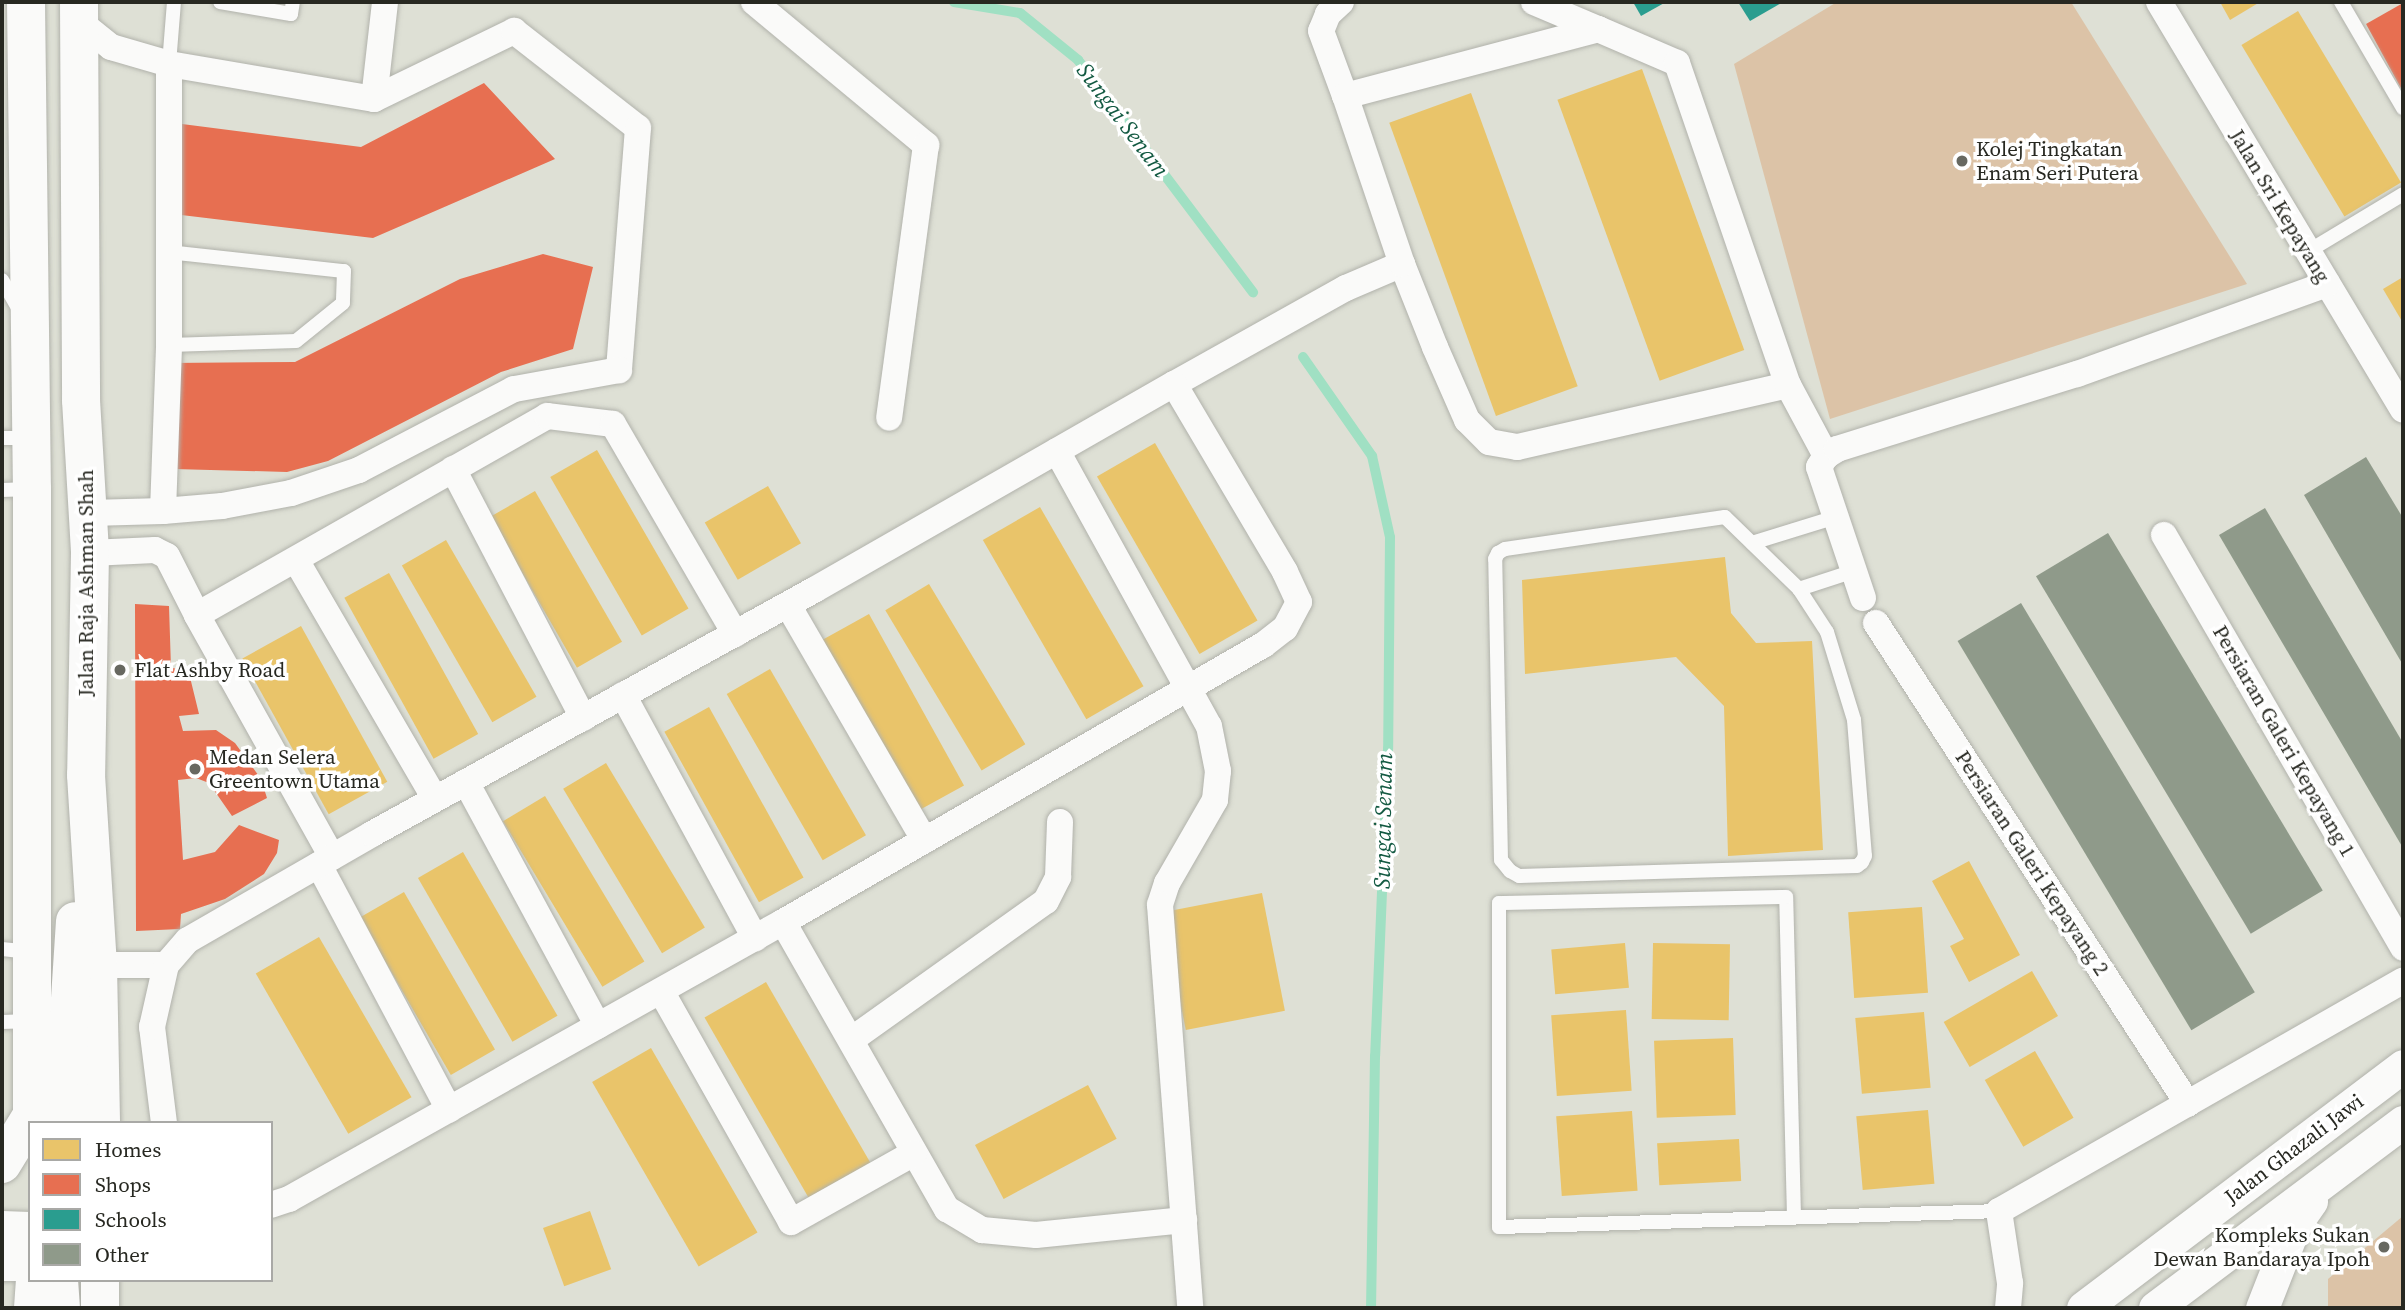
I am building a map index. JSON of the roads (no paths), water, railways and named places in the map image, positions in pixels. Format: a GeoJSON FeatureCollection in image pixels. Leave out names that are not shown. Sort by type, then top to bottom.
{"type":"FeatureCollection","features":[{"type":"Feature","properties":{"kind":"main road"},"geometry":{"type":"LineString","coordinates":[[26,2],[30,327],[16,438],[16,1021],[32,1119]]}},
{"type":"Feature","properties":{"kind":"main road","name":"Jalan Raja Ashman Shah"},"geometry":{"type":"LineString","coordinates":[[80,12],[80,400],[90,513],[86,775],[98,965],[100,1121]]}},
{"type":"Feature","properties":{"kind":"main road"},"geometry":{"type":"LineString","coordinates":[[16,438],[59,435],[80,400]]}},
{"type":"Feature","properties":{"kind":"main road"},"geometry":{"type":"LineString","coordinates":[[68,1121],[69,1014],[86,775]]}},
{"type":"Feature","properties":{"kind":"main road"},"geometry":{"type":"LineString","coordinates":[[2,1164],[28,1125]]}},
{"type":"Feature","properties":{"kind":"main road"},"geometry":{"type":"LineString","coordinates":[[2,1230],[28,1231]]}},
{"type":"Feature","properties":{"kind":"main road"},"geometry":{"type":"LineString","coordinates":[[2,1262],[28,1262]]}},
{"type":"Feature","properties":{"kind":"main road"},"geometry":{"type":"LineString","coordinates":[[33,1308],[34,1282]]}},
{"type":"Feature","properties":{"kind":"main road"},"geometry":{"type":"LineString","coordinates":[[60,1282],[61,1308]]}},
{"type":"Feature","properties":{"kind":"main road"},"geometry":{"type":"LineString","coordinates":[[100,1282],[100,1308]]}},
{"type":"Feature","properties":{"kind":"street"},"geometry":{"type":"LineString","coordinates":[[374,99],[385,2]]}},
{"type":"Feature","properties":{"kind":"street"},"geometry":{"type":"LineString","coordinates":[[754,2],[926,145],[889,417]]}},
{"type":"Feature","properties":{"kind":"street"},"geometry":{"type":"LineString","coordinates":[[1341,2],[1328,14],[1321,31],[1402,264],[1467,420],[1489,442],[1517,447],[1788,385]]}},
{"type":"Feature","properties":{"kind":"street"},"geometry":{"type":"LineString","coordinates":[[1534,2],[1677,63],[1788,385],[1826,456]]}},
{"type":"Feature","properties":{"kind":"street","name":"Jalan Sri Kepayang"},"geometry":{"type":"LineString","coordinates":[[2159,2],[2403,410]]}},
{"type":"Feature","properties":{"kind":"street"},"geometry":{"type":"LineString","coordinates":[[80,12],[111,47],[169,64],[374,99],[514,31],[638,128],[619,370],[514,389],[359,470],[291,493],[222,506],[90,513]]}},
{"type":"Feature","properties":{"kind":"street"},"geometry":{"type":"LineString","coordinates":[[1345,96],[1598,29]]}},
{"type":"Feature","properties":{"kind":"street"},"geometry":{"type":"LineString","coordinates":[[163,511],[169,345],[169,64]]}},
{"type":"Feature","properties":{"kind":"street"},"geometry":{"type":"LineString","coordinates":[[164,1121],[152,1027],[166,965],[188,940],[435,799],[788,605],[1346,288],[1402,264]]}},
{"type":"Feature","properties":{"kind":"street"},"geometry":{"type":"LineString","coordinates":[[1863,598],[1819,467],[1826,456],[1837,449],[2077,374],[2326,285]]}},
{"type":"Feature","properties":{"kind":"street"},"geometry":{"type":"LineString","coordinates":[[273,1204],[289,1199],[755,938],[1263,645],[1285,628],[1299,602],[1279,560],[1174,384]]}},
{"type":"Feature","properties":{"kind":"street"},"geometry":{"type":"LineString","coordinates":[[197,615],[547,416],[613,424],[735,634]]}},
{"type":"Feature","properties":{"kind":"street"},"geometry":{"type":"LineString","coordinates":[[1057,451],[1209,726],[1218,771],[1215,800],[1167,883],[1160,905],[1190,1308]]}},
{"type":"Feature","properties":{"kind":"street"},"geometry":{"type":"LineString","coordinates":[[453,470],[583,718]]}},
{"type":"Feature","properties":{"kind":"street","name":"Persiaran Galeri Kepayang 1"},"geometry":{"type":"LineString","coordinates":[[2164,535],[2403,948]]}},
{"type":"Feature","properties":{"kind":"street"},"geometry":{"type":"LineString","coordinates":[[90,554],[155,550],[167,556],[325,861],[449,1110]]}},
{"type":"Feature","properties":{"kind":"street"},"geometry":{"type":"LineString","coordinates":[[296,560],[435,799]]}},
{"type":"Feature","properties":{"kind":"street"},"geometry":{"type":"LineString","coordinates":[[788,605],[924,840]]}},
{"type":"Feature","properties":{"kind":"street","name":"Persiaran Galeri Kepayang 2"},"geometry":{"type":"LineString","coordinates":[[1876,623],[2188,1104]]}},
{"type":"Feature","properties":{"kind":"street"},"geometry":{"type":"LineString","coordinates":[[623,695],[755,938]]}},
{"type":"Feature","properties":{"kind":"street"},"geometry":{"type":"LineString","coordinates":[[466,782],[598,1026]]}},
{"type":"Feature","properties":{"kind":"street"},"geometry":{"type":"LineString","coordinates":[[851,1040],[1046,901],[1058,877],[1060,822]]}},
{"type":"Feature","properties":{"kind":"street"},"geometry":{"type":"LineString","coordinates":[[783,922],[947,1209],[982,1230],[1036,1235],[1184,1220]]}},
{"type":"Feature","properties":{"kind":"street"},"geometry":{"type":"LineString","coordinates":[[98,965],[166,965]]}},
{"type":"Feature","properties":{"kind":"street"},"geometry":{"type":"LineString","coordinates":[[2008,1308],[2010,1283],[1999,1211],[2403,982]]}},
{"type":"Feature","properties":{"kind":"street"},"geometry":{"type":"LineString","coordinates":[[661,991],[791,1222],[914,1153]]}},
{"type":"Feature","properties":{"kind":"street","name":"Jalan Ghazali Jawi"},"geometry":{"type":"LineString","coordinates":[[2083,1308],[2403,1066]]}},
{"type":"Feature","properties":{"kind":"street"},"geometry":{"type":"LineString","coordinates":[[2118,1308],[2129,1300],[2170,1302],[2403,1122]]}},
{"type":"Feature","properties":{"kind":"street"},"geometry":{"type":"LineString","coordinates":[[2170,1302],[2183,1259],[2234,1213],[2282,1160]]}},
{"type":"Feature","properties":{"kind":"street"},"geometry":{"type":"LineString","coordinates":[[2262,1308],[2295,1224],[2323,1185]]}},
{"type":"Feature","properties":{"kind":"lane"},"geometry":{"type":"LineString","coordinates":[[169,64],[174,2]]}},
{"type":"Feature","properties":{"kind":"lane"},"geometry":{"type":"LineString","coordinates":[[220,2],[291,14],[293,2]]}},
{"type":"Feature","properties":{"kind":"lane"},"geometry":{"type":"LineString","coordinates":[[2341,2],[2403,108]]}},
{"type":"Feature","properties":{"kind":"lane"},"geometry":{"type":"LineString","coordinates":[[2307,252],[2403,194]]}},
{"type":"Feature","properties":{"kind":"lane"},"geometry":{"type":"LineString","coordinates":[[168,252],[344,271],[343,303],[296,341],[169,345]]}},
{"type":"Feature","properties":{"kind":"lane"},"geometry":{"type":"LineString","coordinates":[[2,280],[30,327]]}},
{"type":"Feature","properties":{"kind":"lane"},"geometry":{"type":"LineString","coordinates":[[1725,517],[1799,589],[1827,632],[1854,720],[1865,856],[1862,862],[1857,866],[1532,876],[1518,876],[1510,871],[1501,860],[1495,559],[1498,553],[1505,549],[1725,517]]}},
{"type":"Feature","properties":{"kind":"lane"},"geometry":{"type":"LineString","coordinates":[[1752,543],[1836,517]]}},
{"type":"Feature","properties":{"kind":"lane"},"geometry":{"type":"LineString","coordinates":[[1799,589],[1854,571]]}},
{"type":"Feature","properties":{"kind":"lane"},"geometry":{"type":"LineString","coordinates":[[1794,1217],[1786,897],[1499,903],[1499,1227],[1999,1211]]}},
{"type":"Feature","properties":{"kind":"waterway","name":"Sungai Senam"},"geometry":{"type":"LineString","coordinates":[[954,2],[1020,13],[1078,60],[1253,292]]}},
{"type":"Feature","properties":{"kind":"waterway","name":"Sungai Senam"},"geometry":{"type":"LineString","coordinates":[[1303,357],[1372,456],[1390,537],[1388,749],[1375,1056],[1371,1308]]}},
{"type":"Feature","properties":{"kind":"place","name":"Kolej Tingkatan Enam Seri Putera"},"geometry":{"type":"Point","coordinates":[1962,161]}},
{"type":"Feature","properties":{"kind":"place","name":"Flat Ashby Road"},"geometry":{"type":"Point","coordinates":[120,670]}},
{"type":"Feature","properties":{"kind":"place","name":"Medan Selera Greentown Utama"},"geometry":{"type":"Point","coordinates":[195,769]}},
{"type":"Feature","properties":{"kind":"place","name":"Kompleks Sukan Dewan Bandaraya Ipoh"},"geometry":{"type":"Point","coordinates":[2384,1247]}}]}
